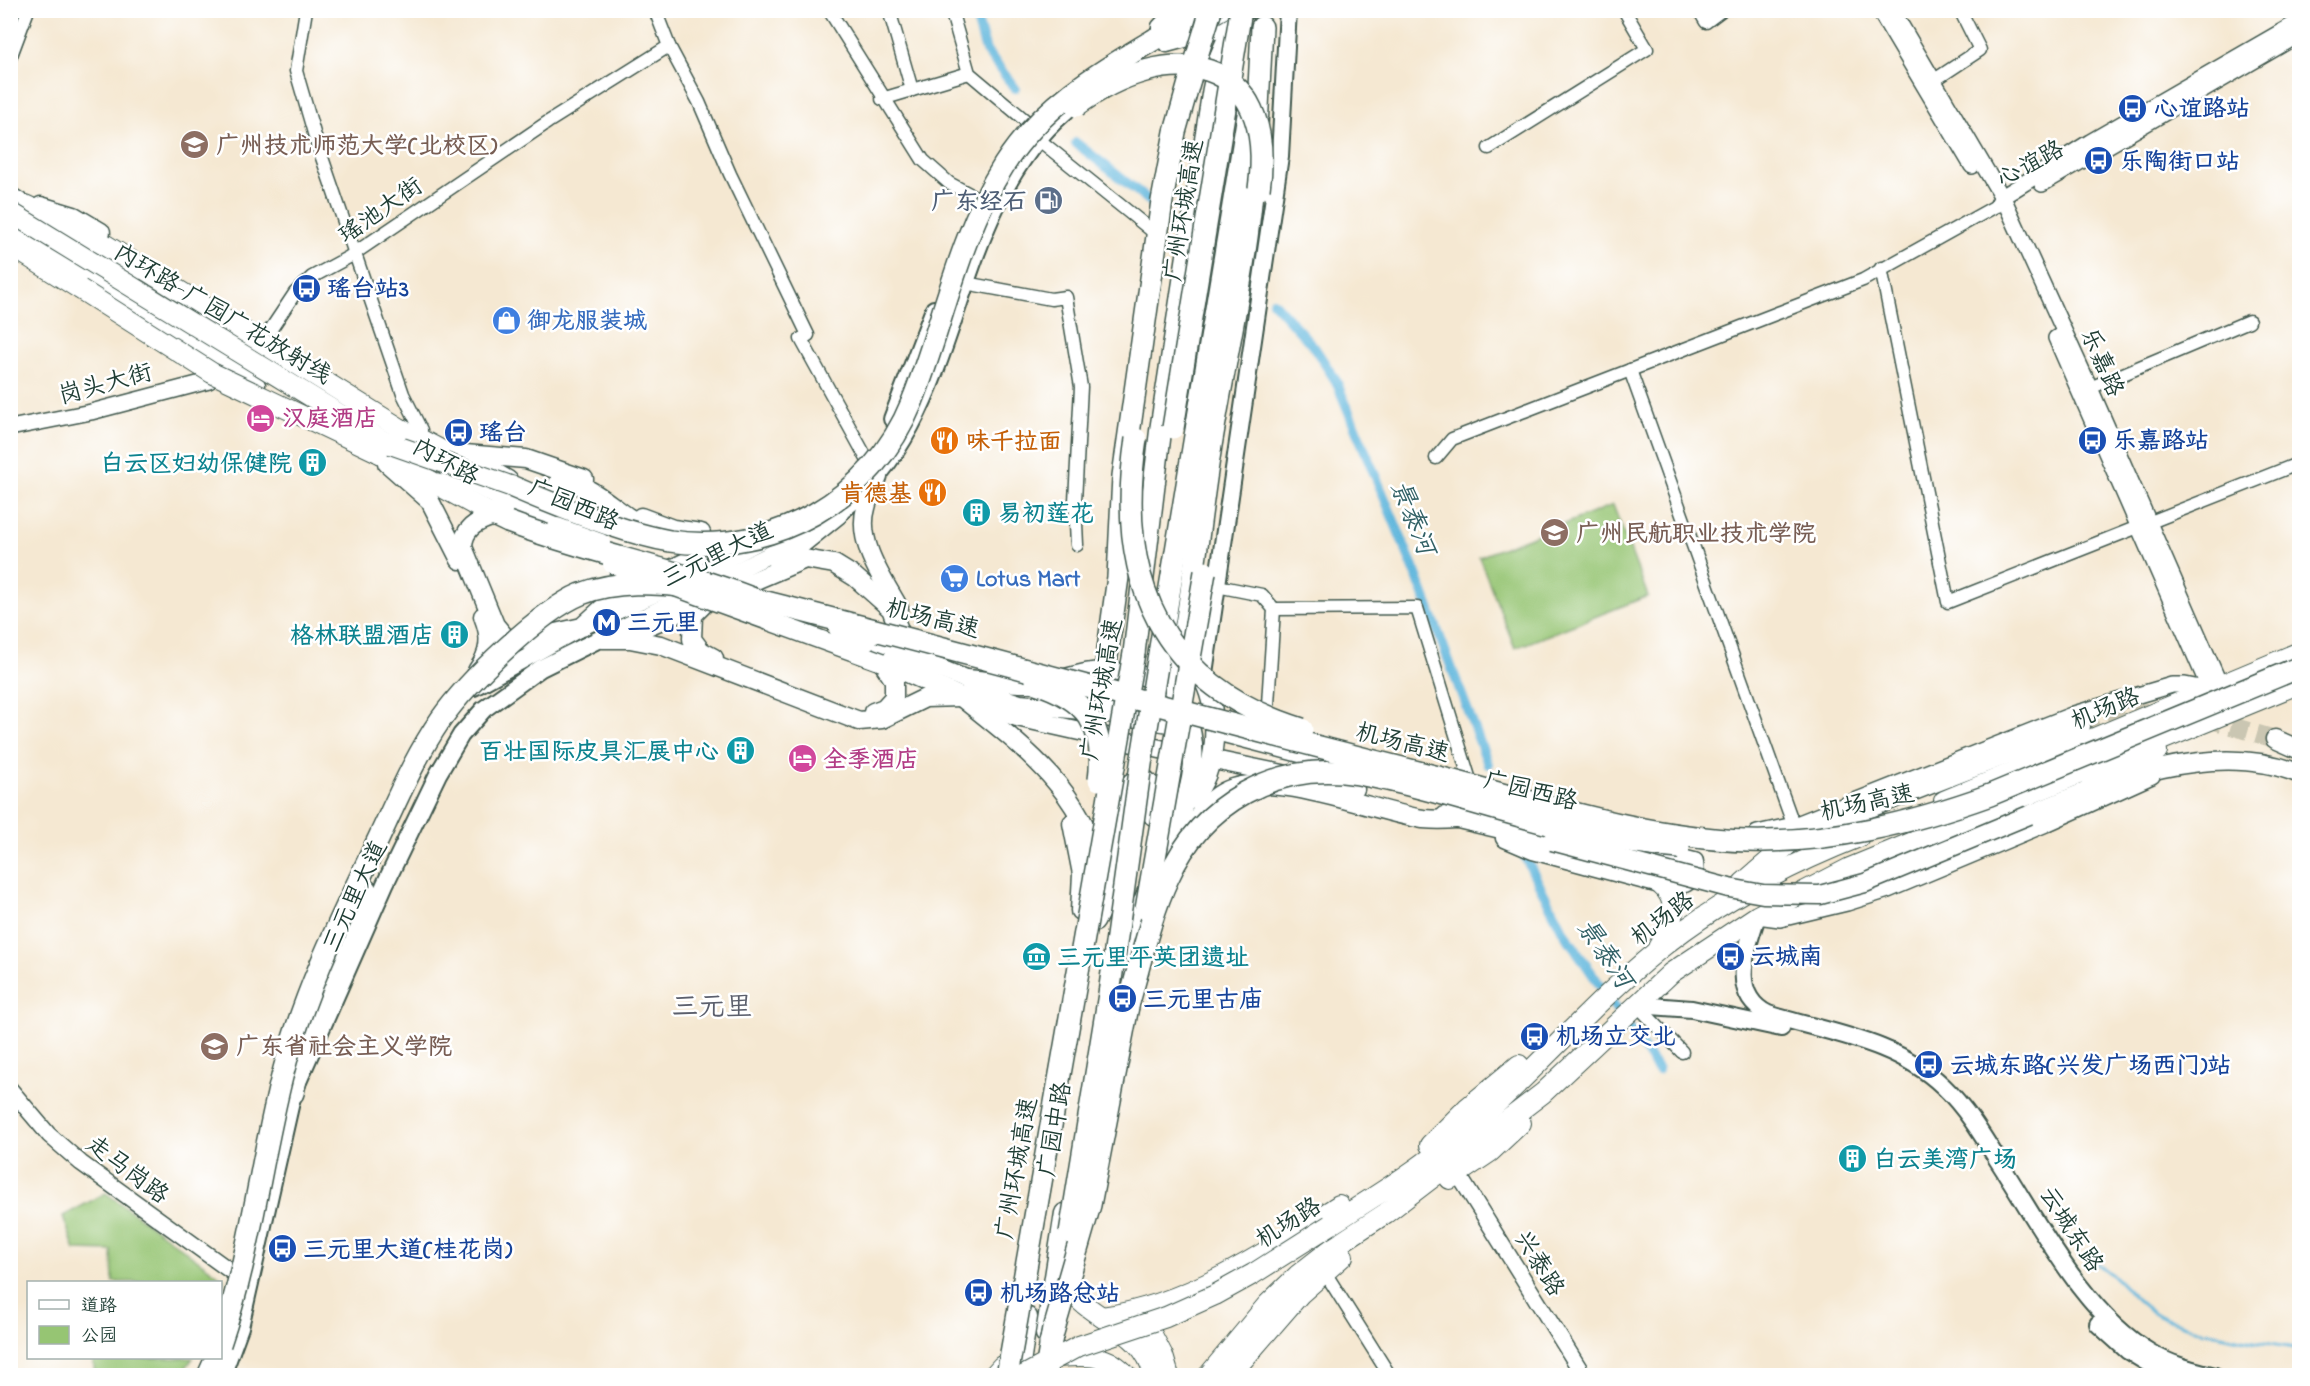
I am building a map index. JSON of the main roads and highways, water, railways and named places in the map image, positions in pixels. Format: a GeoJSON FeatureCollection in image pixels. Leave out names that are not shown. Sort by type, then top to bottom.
{"type":"FeatureCollection","features":[{"type":"Feature","properties":{"kind":"highway"},"geometry":{"type":"LineString","coordinates":[[15,204],[85,232],[401,429],[513,487],[636,532],[682,542],[740,542],[796,524],[849,491],[890,444],[911,405],[942,313],[986,198],[1005,164],[1027,134],[1079,86],[1202,10]]}},
{"type":"Feature","properties":{"kind":"highway"},"geometry":{"type":"LineString","coordinates":[[1104,671],[1118,577],[1128,442],[1162,201],[1175,132],[1211,10]]}},
{"type":"Feature","properties":{"kind":"highway","name":"广州环城高速"},"geometry":{"type":"LineString","coordinates":[[1005,1373],[1134,653],[1161,427],[1213,91],[1225,44],[1243,10]]}},
{"type":"Feature","properties":{"kind":"highway"},"geometry":{"type":"LineString","coordinates":[[1173,690],[1182,649],[1214,425],[1252,193],[1260,16]]}},
{"type":"Feature","properties":{"kind":"highway","name":"广州环城高速"},"geometry":{"type":"LineString","coordinates":[[1045,1376],[1054,1350],[1106,1013],[1141,764],[1260,16]]}},
{"type":"Feature","properties":{"kind":"highway"},"geometry":{"type":"LineString","coordinates":[[942,313],[980,234],[1015,171],[1048,130],[1079,103],[1133,73],[1177,65],[1200,68],[1214,73],[1233,86],[1248,103],[1260,134],[1261,174],[1194,641],[1113,1013],[1090,1205],[1054,1350],[1102,1357],[1119,1366],[1126,1376]]}},
{"type":"Feature","properties":{"kind":"highway"},"geometry":{"type":"LineString","coordinates":[[1190,79],[1186,135],[1131,480],[1130,514],[1133,542],[1149,602],[1166,634],[1190,663],[1217,688],[1246,707],[1279,722],[1403,759],[1471,788]]}},
{"type":"Feature","properties":{"kind":"highway","name":"内环路-广园广花放射线"},"geometry":{"type":"LineString","coordinates":[[15,204],[385,441],[513,487]]}},
{"type":"Feature","properties":{"kind":"highway","name":"内环路-广园广花放射线"},"geometry":{"type":"LineString","coordinates":[[10,228],[383,457]]}},
{"type":"Feature","properties":{"kind":"highway"},"geometry":{"type":"LineString","coordinates":[[10,245],[212,373],[383,457]]}},
{"type":"Feature","properties":{"kind":"highway","name":"内环路"},"geometry":{"type":"LineString","coordinates":[[383,457],[490,515]]}},
{"type":"Feature","properties":{"kind":"highway","name":"机场高速"},"geometry":{"type":"LineString","coordinates":[[490,515],[545,535],[706,581],[754,598],[1471,788],[1659,832],[1718,840],[1868,830],[1965,804],[2300,667]]}},
{"type":"Feature","properties":{"kind":"highway"},"geometry":{"type":"LineString","coordinates":[[222,1337],[237,1283],[284,1069],[298,1023],[324,955],[424,747],[452,705],[510,646],[550,611],[583,594],[606,587],[664,584],[754,598]]}},
{"type":"Feature","properties":{"kind":"highway"},"geometry":{"type":"LineString","coordinates":[[824,616],[912,649],[1055,690],[1071,698],[1087,712],[1097,731],[1102,753],[1080,949]]}},
{"type":"Feature","properties":{"kind":"highway"},"geometry":{"type":"LineString","coordinates":[[293,1094],[301,1054],[328,972],[430,757],[460,707],[510,646]]}},
{"type":"Feature","properties":{"kind":"highway","name":"机场路"},"geometry":{"type":"LineString","coordinates":[[1023,1376],[1054,1350],[1094,1341],[1166,1317],[1215,1295],[1253,1274],[1436,1155],[1505,1096],[1591,1011],[1656,952],[1729,899],[1821,852],[2300,652]]}},
{"type":"Feature","properties":{"kind":"highway","name":"机场路"},"geometry":{"type":"LineString","coordinates":[[1208,1376],[1267,1305],[1298,1275],[1334,1247],[1386,1213],[1543,1093],[1684,963],[1757,916],[1806,889],[1918,838],[2300,683]]}},
{"type":"Feature","properties":{"kind":"highway"},"geometry":{"type":"LineString","coordinates":[[2090,789],[2156,752],[2178,734]]}},
{"type":"Feature","properties":{"kind":"highway"},"geometry":{"type":"LineString","coordinates":[[1113,1013],[1174,866],[1188,842],[1214,814],[1232,800],[1252,788],[1283,777],[1325,771],[1358,774],[1583,832],[1652,845],[1722,848],[1793,834]]}},
{"type":"Feature","properties":{"kind":"highway"},"geometry":{"type":"LineString","coordinates":[[1729,899],[1793,834]]}},
{"type":"Feature","properties":{"kind":"highway"},"geometry":{"type":"LineString","coordinates":[[1656,952],[1670,925],[1674,907],[1667,890],[1660,884]]}},
{"type":"Feature","properties":{"kind":"highway"},"geometry":{"type":"LineString","coordinates":[[1430,1145],[1467,1108],[1550,1038],[1591,1011]]}},
{"type":"Feature","properties":{"kind":"highway"},"geometry":{"type":"LineString","coordinates":[[1228,1376],[1286,1309],[1324,1271],[1361,1241],[1386,1213],[1458,1174],[1503,1142],[1529,1113],[1543,1093]]}},
{"type":"Feature","properties":{"kind":"highway"},"geometry":{"type":"LineString","coordinates":[[1102,1317],[1139,1310],[1190,1291],[1240,1266],[1505,1096]]}},
{"type":"Feature","properties":{"kind":"highway"},"geometry":{"type":"LineString","coordinates":[[1066,1284],[1082,1303],[1138,1342],[1149,1358],[1154,1376]]}},
{"type":"Feature","properties":{"kind":"highway"},"geometry":{"type":"LineString","coordinates":[[1139,1310],[1163,1356],[1169,1376]]}},
{"type":"Feature","properties":{"kind":"highway"},"geometry":{"type":"LineString","coordinates":[[208,1376],[216,1359]]}},
{"type":"Feature","properties":{"kind":"main road","name":"三元里大道"},"geometry":{"type":"LineString","coordinates":[[222,1308],[232,1272],[272,1085],[296,1006],[344,897],[397,788],[430,727],[448,703],[582,627],[727,561],[793,521],[867,459],[887,430],[899,407],[978,196],[1007,147],[1026,121],[1072,81],[1183,10]]}},
{"type":"Feature","properties":{"kind":"main road","name":"三元里大道"},"geometry":{"type":"LineString","coordinates":[[222,1376],[240,1327],[293,1094],[385,884],[438,774],[461,735],[484,709],[521,681],[559,658],[774,554],[839,514],[878,477],[918,416],[964,283],[994,212],[1038,139],[1058,118],[1087,94],[1160,47],[1224,10]]}},
{"type":"Feature","properties":{"kind":"main road"},"geometry":{"type":"LineString","coordinates":[[1139,898],[1156,856],[1182,809],[1202,785],[1213,742],[1213,702],[1203,680],[1280,156],[1288,10]]}},
{"type":"Feature","properties":{"kind":"main road"},"geometry":{"type":"LineString","coordinates":[[15,204],[52,208],[85,222],[336,378],[519,488],[554,534]]}},
{"type":"Feature","properties":{"kind":"main road","name":"广园西路"},"geometry":{"type":"LineString","coordinates":[[15,204],[278,368],[554,534],[885,655],[965,679],[992,695],[1020,704],[1101,712],[1175,724]]}},
{"type":"Feature","properties":{"kind":"main road"},"geometry":{"type":"LineString","coordinates":[[10,228],[316,422],[344,439],[383,457],[421,491],[437,510],[488,630],[489,649],[485,660],[448,703]]}},
{"type":"Feature","properties":{"kind":"main road"},"geometry":{"type":"LineString","coordinates":[[10,256],[210,381],[271,409],[316,422]]}},
{"type":"Feature","properties":{"kind":"main road"},"geometry":{"type":"LineString","coordinates":[[166,329],[192,369]]}},
{"type":"Feature","properties":{"kind":"main road"},"geometry":{"type":"LineString","coordinates":[[278,368],[336,378]]}},
{"type":"Feature","properties":{"kind":"main road"},"geometry":{"type":"LineString","coordinates":[[463,454],[508,455],[564,470],[587,481],[645,520],[673,529],[696,532],[736,532],[793,521]]}},
{"type":"Feature","properties":{"kind":"main road"},"geometry":{"type":"LineString","coordinates":[[878,477],[866,508],[865,535],[880,573],[915,634],[927,643],[1006,666],[1038,682]]}},
{"type":"Feature","properties":{"kind":"main road"},"geometry":{"type":"LineString","coordinates":[[490,515],[469,528],[465,534],[463,547],[500,633],[510,639],[520,640],[582,627],[616,596],[696,557],[700,547],[697,542],[658,533],[638,525],[585,488],[572,482],[560,482],[554,493],[552,510],[554,534]]}},
{"type":"Feature","properties":{"kind":"main road"},"geometry":{"type":"LineString","coordinates":[[764,574],[839,514]]}},
{"type":"Feature","properties":{"kind":"main road","name":"广园西路"},"geometry":{"type":"LineString","coordinates":[[490,515],[554,534],[868,640],[885,655],[961,697],[1036,722],[1169,751]]}},
{"type":"Feature","properties":{"kind":"main road"},"geometry":{"type":"LineString","coordinates":[[602,639],[650,625],[764,574],[805,559],[834,564],[868,587],[891,609],[901,635],[896,645],[885,655],[892,674],[894,696],[876,712],[859,712],[710,656],[696,646],[691,633],[693,615],[712,598]]}},
{"type":"Feature","properties":{"kind":"main road"},"geometry":{"type":"LineString","coordinates":[[602,639],[630,639],[661,645],[859,721],[882,719],[925,698],[961,697]]}},
{"type":"Feature","properties":{"kind":"main road"},"geometry":{"type":"LineString","coordinates":[[1182,649],[1189,664],[1232,708],[1266,722],[1446,771],[1471,788],[1577,805],[1528,815]]}},
{"type":"Feature","properties":{"kind":"main road"},"geometry":{"type":"LineString","coordinates":[[965,679],[1038,682],[1104,671],[1150,679],[1173,690],[1180,700],[1191,728],[1195,752],[1191,780],[1182,809],[1128,937],[1066,1284]]}},
{"type":"Feature","properties":{"kind":"main road","name":"广园中路"},"geometry":{"type":"LineString","coordinates":[[961,697],[1026,749],[1054,780],[1080,817],[1096,856],[1099,889],[1028,1317],[1005,1373]]}},
{"type":"Feature","properties":{"kind":"main road","name":"广园西路"},"geometry":{"type":"LineString","coordinates":[[1224,733],[1471,788],[1528,815],[1610,834],[1650,840],[1762,843],[1839,821],[2081,726]]}},
{"type":"Feature","properties":{"kind":"main road"},"geometry":{"type":"LineString","coordinates":[[2275,739],[2300,750]]}},
{"type":"Feature","properties":{"kind":"main road","name":"广园西路"},"geometry":{"type":"LineString","coordinates":[[1219,761],[1329,783],[1455,819],[1552,841],[1728,888],[1763,894],[1803,896],[1838,891],[1865,883],[2090,789],[2168,769],[2212,761],[2248,761],[2300,774]]}},
{"type":"Feature","properties":{"kind":"main road"},"geometry":{"type":"LineString","coordinates":[[1095,922],[1108,896],[1124,796],[1131,781],[1135,778],[1145,778],[1155,789],[1156,799],[1139,898]]}},
{"type":"Feature","properties":{"kind":"main road"},"geometry":{"type":"LineString","coordinates":[[1005,1373],[1017,1285],[1078,935],[1082,874],[1074,830],[1054,780]]}},
{"type":"Feature","properties":{"kind":"main road"},"geometry":{"type":"LineString","coordinates":[[1128,937],[1177,844],[1213,800],[1230,789],[1249,785],[1302,790],[1422,819],[1455,819]]}},
{"type":"Feature","properties":{"kind":"main road"},"geometry":{"type":"LineString","coordinates":[[1839,821],[1860,798]]}},
{"type":"Feature","properties":{"kind":"main road"},"geometry":{"type":"LineString","coordinates":[[1482,825],[1533,850],[1660,884],[1677,884],[1691,880],[1696,873],[1694,862],[1637,848],[1610,834]]}},
{"type":"Feature","properties":{"kind":"main road"},"geometry":{"type":"LineString","coordinates":[[1139,898],[1155,873]]}},
{"type":"Feature","properties":{"kind":"main road","name":"广园中路"},"geometry":{"type":"LineString","coordinates":[[1038,1376],[1092,1057],[1113,1013],[1104,980],[1114,946],[1139,898]]}},
{"type":"Feature","properties":{"kind":"main road","name":"云城东路"},"geometry":{"type":"LineString","coordinates":[[1757,916],[1745,951],[1743,975],[1746,990],[1754,1005],[1768,1014],[1850,1036],[1884,1048],[1911,1063],[1942,1085],[1987,1143],[2096,1307],[2131,1340],[2151,1353],[2181,1366],[2215,1376]]}},
{"type":"Feature","properties":{"kind":"main road","name":"云城东路"},"geometry":{"type":"LineString","coordinates":[[1637,1005],[1692,1009],[1737,1017],[1835,1042],[1884,1060],[1922,1083],[1954,1115],[2093,1319],[2128,1351],[2169,1376]]}},
{"type":"Feature","properties":{"kind":"main road"},"geometry":{"type":"LineString","coordinates":[[1058,1053],[1076,1036]]}},
{"type":"Feature","properties":{"kind":"main road"},"geometry":{"type":"LineString","coordinates":[[1092,1057],[1102,1086]]}},
{"type":"Feature","properties":{"kind":"main road"},"geometry":{"type":"LineString","coordinates":[[1043,1139],[1053,1166]]}},
{"type":"Feature","properties":{"kind":"main road"},"geometry":{"type":"LineString","coordinates":[[1072,1168],[1092,1143]]}},
{"type":"Feature","properties":{"kind":"main road"},"geometry":{"type":"LineString","coordinates":[[1059,1243],[1066,1284]]}},
{"type":"Feature","properties":{"kind":"main road"},"geometry":{"type":"LineString","coordinates":[[1028,1317],[1017,1285],[1040,1245]]}},
{"type":"Feature","properties":{"kind":"main road"},"geometry":{"type":"LineString","coordinates":[[198,1376],[206,1359]]}},
{"type":"Feature","properties":{"kind":"waterway","name":"景泰河"},"geometry":{"type":"LineString","coordinates":[[974,10],[986,51],[1015,88]]}},
{"type":"Feature","properties":{"kind":"waterway","name":"景泰河"},"geometry":{"type":"LineString","coordinates":[[1076,143],[1155,205]]}},
{"type":"Feature","properties":{"kind":"waterway","name":"景泰河"},"geometry":{"type":"LineString","coordinates":[[1273,302],[1314,347],[1336,381],[1416,574],[1488,764]]}},
{"type":"Feature","properties":{"kind":"waterway","name":"景泰河"},"geometry":{"type":"LineString","coordinates":[[1525,857],[1563,931],[1658,1070]]}},
{"type":"Feature","properties":{"kind":"waterway"},"geometry":{"type":"LineString","coordinates":[[2096,1264],[2105,1269],[2140,1303],[2156,1314],[2208,1332],[2300,1349]]}},
{"type":"Feature","properties":{"kind":"tunnel"},"geometry":{"type":"LineString","coordinates":[[2081,726],[2110,717],[2148,712]]}},
{"type":"Feature","properties":{"kind":"tunnel"},"geometry":{"type":"LineString","coordinates":[[2205,718],[2275,739]]}},
{"type":"Feature","properties":{"kind":"place","name":"心谊路站"},"geometry":{"type":"Point","coordinates":[2133,108]}},
{"type":"Feature","properties":{"kind":"place","name":"广州技术师范大学(北校区)"},"geometry":{"type":"Point","coordinates":[195,145]}},
{"type":"Feature","properties":{"kind":"place","name":"乐陶街口站"},"geometry":{"type":"Point","coordinates":[2099,161]}},
{"type":"Feature","properties":{"kind":"place","name":"广东经石"},"geometry":{"type":"Point","coordinates":[1048,201]}},
{"type":"Feature","properties":{"kind":"place","name":"瑶台站3"},"geometry":{"type":"Point","coordinates":[306,288]}},
{"type":"Feature","properties":{"kind":"place","name":"御龙服装城"},"geometry":{"type":"Point","coordinates":[506,320]}},
{"type":"Feature","properties":{"kind":"place","name":"汉庭酒店"},"geometry":{"type":"Point","coordinates":[261,418]}},
{"type":"Feature","properties":{"kind":"place","name":"瑶台"},"geometry":{"type":"Point","coordinates":[458,432]}},
{"type":"Feature","properties":{"kind":"place","name":"乐嘉路站"},"geometry":{"type":"Point","coordinates":[2092,440]}},
{"type":"Feature","properties":{"kind":"place","name":"味千拉面"},"geometry":{"type":"Point","coordinates":[945,441]}},
{"type":"Feature","properties":{"kind":"place","name":"白云区妇幼保健院"},"geometry":{"type":"Point","coordinates":[313,463]}},
{"type":"Feature","properties":{"kind":"place","name":"肯德基"},"geometry":{"type":"Point","coordinates":[933,493]}},
{"type":"Feature","properties":{"kind":"place","name":"易初莲花"},"geometry":{"type":"Point","coordinates":[977,513]}},
{"type":"Feature","properties":{"kind":"place","name":"广州民航职业技术学院"},"geometry":{"type":"Point","coordinates":[1555,533]}},
{"type":"Feature","properties":{"kind":"place","name":"Lotus Mart"},"geometry":{"type":"Point","coordinates":[955,578]}},
{"type":"Feature","properties":{"kind":"place","name":"三元里"},"geometry":{"type":"Point","coordinates":[606,622]}},
{"type":"Feature","properties":{"kind":"place","name":"格林联盟酒店"},"geometry":{"type":"Point","coordinates":[455,635]}},
{"type":"Feature","properties":{"kind":"place","name":"百壮国际皮具汇展中心"},"geometry":{"type":"Point","coordinates":[740,751]}},
{"type":"Feature","properties":{"kind":"place","name":"全季酒店"},"geometry":{"type":"Point","coordinates":[802,759]}},
{"type":"Feature","properties":{"kind":"place","name":"云城南"},"geometry":{"type":"Point","coordinates":[1730,956]}},
{"type":"Feature","properties":{"kind":"place","name":"三元里平英团遗址"},"geometry":{"type":"Point","coordinates":[1036,957]}},
{"type":"Feature","properties":{"kind":"place","name":"三元里古庙"},"geometry":{"type":"Point","coordinates":[1122,999]}},
{"type":"Feature","properties":{"kind":"place","name":"机场立交北"},"geometry":{"type":"Point","coordinates":[1535,1036]}},
{"type":"Feature","properties":{"kind":"place","name":"广东省社会主义学院"},"geometry":{"type":"Point","coordinates":[215,1046]}},
{"type":"Feature","properties":{"kind":"place","name":"云城东路(兴发广场西门)站"},"geometry":{"type":"Point","coordinates":[1929,1065]}},
{"type":"Feature","properties":{"kind":"place","name":"白云美湾广场"},"geometry":{"type":"Point","coordinates":[1852,1159]}},
{"type":"Feature","properties":{"kind":"place","name":"三元里大道(桂花岗)"},"geometry":{"type":"Point","coordinates":[282,1249]}},
{"type":"Feature","properties":{"kind":"place","name":"机场路总站"},"geometry":{"type":"Point","coordinates":[979,1293]}},
{"type":"Feature","properties":{"kind":"district","name":"三元里"},"geometry":{"type":"Point","coordinates":[712,1006]}}]}
